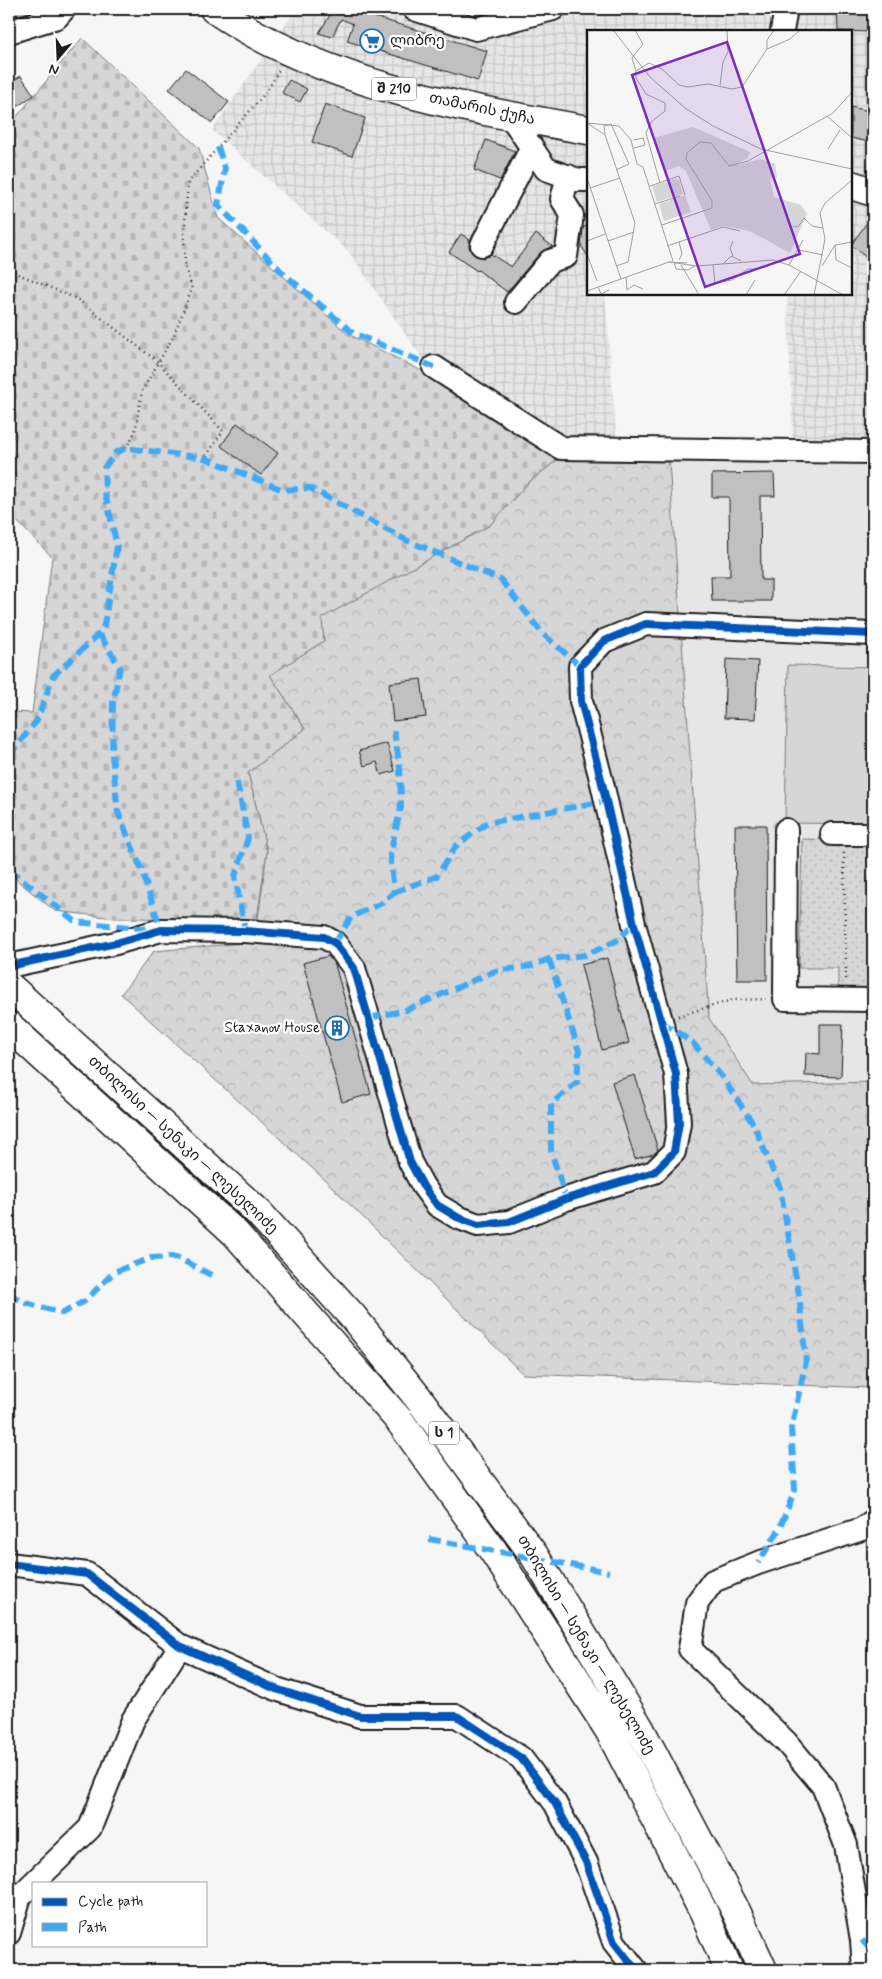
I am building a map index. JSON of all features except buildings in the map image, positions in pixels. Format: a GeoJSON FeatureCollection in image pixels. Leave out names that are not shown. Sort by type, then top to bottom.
{"type":"FeatureCollection","features":[{"type":"Feature","properties":{"kind":"main road","name":"თამარის ქუჩა"},"geometry":{"type":"LineString","coordinates":[[214,9],[240,27],[289,52],[358,80],[465,108],[587,130]]}},
{"type":"Feature","properties":{"kind":"main road"},"geometry":{"type":"LineString","coordinates":[[852,185],[873,192]]}},
{"type":"Feature","properties":{"kind":"main road","name":"თბილისი — სენაკი — ლესელიძე"},"geometry":{"type":"LineString","coordinates":[[9,986],[19,993],[258,1212],[353,1317],[419,1399],[534,1555],[634,1719],[737,1913],[763,1970]]}},
{"type":"Feature","properties":{"kind":"main road","name":"თბილისი — სენაკი — ლესელიძე"},"geometry":{"type":"LineString","coordinates":[[9,1026],[235,1233],[398,1420],[494,1552],[609,1730],[704,1913],[729,1970]]}},
{"type":"Feature","properties":{"kind":"street"},"geometry":{"type":"LineString","coordinates":[[9,32],[57,17],[64,9]]}},
{"type":"Feature","properties":{"kind":"street"},"geometry":{"type":"LineString","coordinates":[[414,9],[476,30],[553,9]]}},
{"type":"Feature","properties":{"kind":"street"},"geometry":{"type":"LineString","coordinates":[[782,30],[786,9]]}},
{"type":"Feature","properties":{"kind":"street"},"geometry":{"type":"LineString","coordinates":[[510,116],[546,169],[578,178],[562,199],[572,215],[566,256],[550,261],[516,302]]}},
{"type":"Feature","properties":{"kind":"street"},"geometry":{"type":"LineString","coordinates":[[482,244],[532,147]]}},
{"type":"Feature","properties":{"kind":"street"},"geometry":{"type":"LineString","coordinates":[[434,367],[561,448],[873,452]]}},
{"type":"Feature","properties":{"kind":"street"},"geometry":{"type":"LineString","coordinates":[[9,966],[116,943],[161,930],[245,931],[324,937],[335,943],[354,968],[410,1162],[423,1186],[437,1205],[478,1225],[509,1222],[566,1199],[654,1172],[674,1152],[679,1123],[676,1074],[634,924],[581,701],[580,666],[604,641],[646,624],[873,634]]}},
{"type":"Feature","properties":{"kind":"street"},"geometry":{"type":"LineString","coordinates":[[786,830],[784,999],[873,1000]]}},
{"type":"Feature","properties":{"kind":"street"},"geometry":{"type":"LineString","coordinates":[[838,834],[873,834]]}},
{"type":"Feature","properties":{"kind":"street"},"geometry":{"type":"LineString","coordinates":[[864,1970],[862,1940],[846,1845],[823,1786],[786,1742],[690,1649],[697,1603],[713,1581],[758,1563],[862,1529],[873,1521]]}},
{"type":"Feature","properties":{"kind":"street"},"geometry":{"type":"LineString","coordinates":[[9,1564],[87,1574],[180,1646],[276,1689],[360,1716],[457,1716],[520,1758],[555,1803],[586,1862],[614,1942],[636,1970]]}},
{"type":"Feature","properties":{"kind":"street"},"geometry":{"type":"LineString","coordinates":[[34,1882],[90,1828],[133,1720],[180,1646]]}},
{"type":"Feature","properties":{"kind":"street"},"geometry":{"type":"LineString","coordinates":[[9,1933],[20,1896],[32,1884]]}},
{"type":"Feature","properties":{"kind":"path"},"geometry":{"type":"LineString","coordinates":[[126,448],[135,432],[142,391],[173,337],[192,289],[185,266],[184,236],[188,182],[267,91],[289,52]]}},
{"type":"Feature","properties":{"kind":"path"},"geometry":{"type":"LineString","coordinates":[[9,270],[78,299],[158,362],[223,431],[206,458]]}},
{"type":"Feature","properties":{"kind":"path"},"geometry":{"type":"LineString","coordinates":[[838,834],[846,999]]}},
{"type":"Feature","properties":{"kind":"path"},"geometry":{"type":"LineString","coordinates":[[660,1021],[732,1000],[784,999]]}},
{"type":"Feature","properties":{"kind":"shaded area"},"geometry":{"type":"Polygon","coordinates":[[[296,9],[873,9],[873,444],[793,444],[787,295],[852,295],[852,30],[587,30],[587,295],[605,295],[618,461],[557,460],[436,378],[348,251],[212,130],[296,9]]]}},
{"type":"Feature","properties":{"kind":"shaded area"},"geometry":{"type":"Polygon","coordinates":[[[667,443],[873,444],[873,841],[800,968],[838,968],[873,993],[873,1082],[753,1085],[709,1018],[667,443]]]}},
{"type":"Feature","properties":{"kind":"green space"},"geometry":{"type":"Polygon","coordinates":[[[82,38],[199,148],[218,218],[348,334],[436,378],[557,460],[529,482],[490,525],[322,618],[324,641],[270,675],[305,729],[248,773],[267,851],[257,919],[115,918],[55,911],[9,874],[9,712],[32,713],[52,557],[9,513],[9,126],[82,38]]]}},
{"type":"Feature","properties":{"kind":"green space"},"geometry":{"type":"Polygon","coordinates":[[[557,460],[669,462],[709,1018],[753,1085],[873,1082],[873,1388],[523,1374],[323,1178],[121,994],[154,951],[255,942],[267,851],[248,773],[305,729],[270,675],[324,641],[321,618],[490,525],[529,482],[557,460]]]}},
{"type":"Feature","properties":{"kind":"green space"},"geometry":{"type":"Polygon","coordinates":[[[788,665],[873,667],[873,824],[785,823],[788,665]]]}},
{"type":"Feature","properties":{"kind":"green space"},"geometry":{"type":"Polygon","coordinates":[[[802,839],[873,841],[873,993],[838,992],[838,968],[799,968],[802,839]]]}},
{"type":"Feature","properties":{"kind":"marked path"},"geometry":{"type":"LineString","coordinates":[[218,147],[225,169],[218,205],[282,272],[353,333],[434,367]]}},
{"type":"Feature","properties":{"kind":"marked path"},"geometry":{"type":"LineString","coordinates":[[9,756],[37,720],[53,676],[99,634],[104,625],[117,546],[105,493],[104,468],[115,453],[126,448],[205,458],[283,490],[310,488],[406,540],[501,580],[542,633],[580,666]]}},
{"type":"Feature","properties":{"kind":"marked path"},"geometry":{"type":"LineString","coordinates":[[9,869],[76,922],[161,930],[142,871],[118,812],[112,755],[113,703],[120,667],[99,634]]}},
{"type":"Feature","properties":{"kind":"marked path"},"geometry":{"type":"LineString","coordinates":[[335,943],[351,917],[382,903],[394,892],[390,854],[401,807],[400,768],[394,731]]}},
{"type":"Feature","properties":{"kind":"marked path"},"geometry":{"type":"LineString","coordinates":[[237,782],[248,838],[235,876],[245,931]]}},
{"type":"Feature","properties":{"kind":"marked path"},"geometry":{"type":"LineString","coordinates":[[394,892],[437,876],[456,846],[487,823],[606,801]]}},
{"type":"Feature","properties":{"kind":"marked path"},"geometry":{"type":"LineString","coordinates":[[369,1018],[406,1010],[495,971],[532,966],[549,959],[585,955],[616,941],[634,924]]}},
{"type":"Feature","properties":{"kind":"marked path"},"geometry":{"type":"LineString","coordinates":[[549,959],[579,1051],[577,1082],[551,1104],[551,1151],[566,1199]]}},
{"type":"Feature","properties":{"kind":"marked path"},"geometry":{"type":"LineString","coordinates":[[662,1022],[692,1042],[722,1077],[754,1125],[780,1188],[799,1295],[806,1361],[791,1429],[795,1490],[779,1530],[758,1563]]}},
{"type":"Feature","properties":{"kind":"marked path"},"geometry":{"type":"LineString","coordinates":[[9,1294],[26,1303],[62,1313],[85,1301],[114,1272],[151,1258],[176,1257],[215,1277]]}},
{"type":"Feature","properties":{"kind":"marked path"},"geometry":{"type":"LineString","coordinates":[[429,1539],[609,1572]]}},
{"type":"Feature","properties":{"kind":"marked path"},"geometry":{"type":"LineString","coordinates":[[862,1940],[873,1953]]}},
{"type":"Feature","properties":{"kind":"cycle path"},"geometry":{"type":"LineString","coordinates":[[9,966],[116,943],[161,930],[245,931],[324,937],[335,943],[354,968],[410,1162],[423,1186],[437,1205],[457,1217],[478,1225],[509,1222],[566,1199],[654,1172],[674,1152],[679,1123],[676,1074],[634,924],[581,701],[580,666],[604,641],[646,624],[873,634]]}},
{"type":"Feature","properties":{"kind":"cycle path"},"geometry":{"type":"LineString","coordinates":[[9,1564],[87,1574],[180,1646],[276,1689],[360,1716],[457,1716],[521,1758],[555,1803],[586,1862],[614,1942],[636,1970]]}},
{"type":"Feature","properties":{"kind":"place","name":"ლიბრე"},"geometry":{"type":"Point","coordinates":[372,41]}},
{"type":"Feature","properties":{"kind":"place","name":"Staxanov House"},"geometry":{"type":"Point","coordinates":[337,1028]}}]}
